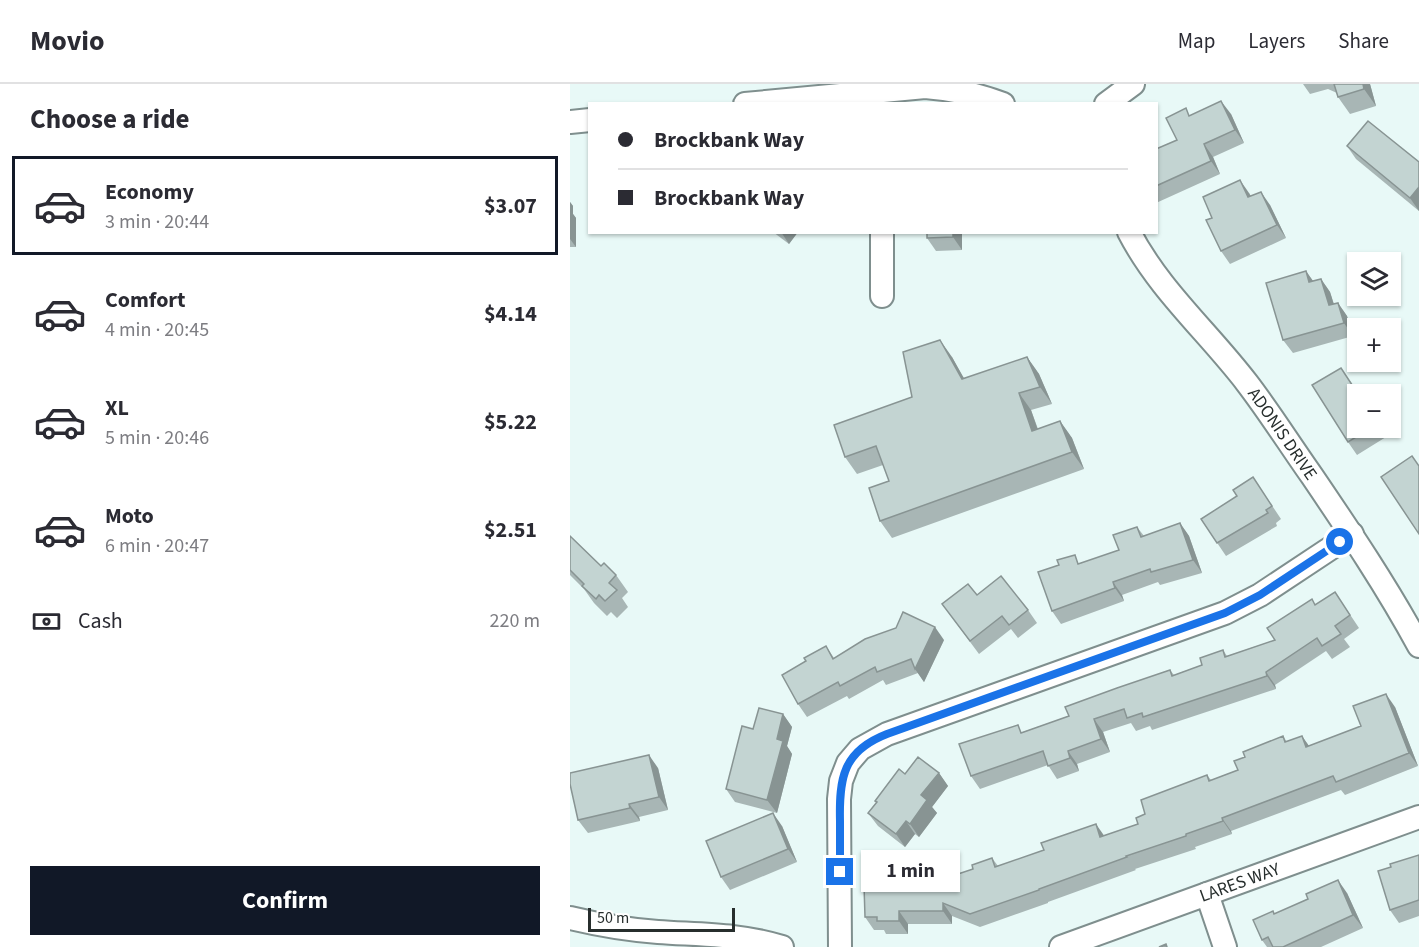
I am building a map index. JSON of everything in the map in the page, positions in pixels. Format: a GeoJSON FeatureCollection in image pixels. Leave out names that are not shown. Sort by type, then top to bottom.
{"type":"FeatureCollection","features":[{"type":"Feature","properties":{"kind":"street"},"geometry":{"type":"LineString","coordinates":[[1109,102],[1133,84]]}},
{"type":"Feature","properties":{"kind":"street"},"geometry":{"type":"LineString","coordinates":[[770,102],[884,93],[925,87],[974,94],[997,102]]}},
{"type":"Feature","properties":{"kind":"street"},"geometry":{"type":"LineString","coordinates":[[570,122],[588,120]]}},
{"type":"Feature","properties":{"kind":"street"},"geometry":{"type":"LineString","coordinates":[[882,234],[882,296]]}},
{"type":"Feature","properties":{"kind":"street","name":"ADONIS DRIVE"},"geometry":{"type":"LineString","coordinates":[[1130,234],[1168,292],[1246,382],[1352,534],[1419,646]]}},
{"type":"Feature","properties":{"kind":"street"},"geometry":{"type":"LineString","coordinates":[[840,947],[840,790],[848,764],[860,749],[887,734],[1225,613],[1260,595],[1352,534]]}},
{"type":"Feature","properties":{"kind":"street","name":"LARES WAY"},"geometry":{"type":"LineString","coordinates":[[1061,947],[1419,817]]}},
{"type":"Feature","properties":{"kind":"street"},"geometry":{"type":"LineString","coordinates":[[1207,894],[1225,947]]}},
{"type":"Feature","properties":{"kind":"street"},"geometry":{"type":"LineString","coordinates":[[570,918],[620,928],[732,936],[782,947]]}},
{"type":"Feature","properties":{"kind":"building"},"geometry":{"type":"Polygon","coordinates":[[[1334,84],[1363,84],[1364,89],[1338,97],[1334,84]]]}},
{"type":"Feature","properties":{"kind":"building"},"geometry":{"type":"Polygon","coordinates":[[[1221,101],[1235,130],[1204,144],[1211,161],[1158,185],[1158,148],[1177,140],[1166,118],[1186,108],[1189,116],[1221,101]]]}},
{"type":"Feature","properties":{"kind":"building"},"geometry":{"type":"Polygon","coordinates":[[[1368,121],[1419,162],[1419,187],[1410,198],[1347,146],[1368,121]]]}},
{"type":"Feature","properties":{"kind":"building"},"geometry":{"type":"Polygon","coordinates":[[[1240,180],[1248,197],[1261,192],[1277,225],[1221,251],[1206,220],[1212,218],[1203,197],[1240,180]]]}},
{"type":"Feature","properties":{"kind":"building"},"geometry":{"type":"Polygon","coordinates":[[[927,234],[953,234],[953,237],[927,238],[927,234]]]}},
{"type":"Feature","properties":{"kind":"building"},"geometry":{"type":"Polygon","coordinates":[[[1306,271],[1309,282],[1321,279],[1329,305],[1338,303],[1344,323],[1283,340],[1266,283],[1306,271]]]}},
{"type":"Feature","properties":{"kind":"building"},"geometry":{"type":"Polygon","coordinates":[[[940,340],[962,379],[1027,357],[1040,387],[1019,393],[1032,431],[1060,421],[1072,452],[880,521],[869,488],[889,481],[876,446],[845,457],[834,425],[912,397],[903,352],[940,340]]]}},
{"type":"Feature","properties":{"kind":"building"},"geometry":{"type":"Polygon","coordinates":[[[1341,368],[1351,384],[1347,384],[1347,438],[1355,438],[1348,442],[1312,385],[1341,368]]]}},
{"type":"Feature","properties":{"kind":"building"},"geometry":{"type":"Polygon","coordinates":[[[1412,456],[1419,466],[1419,534],[1381,477],[1412,456]]]}},
{"type":"Feature","properties":{"kind":"building"},"geometry":{"type":"Polygon","coordinates":[[[1253,477],[1272,506],[1266,510],[1268,513],[1217,543],[1201,519],[1237,496],[1233,490],[1253,477]]]}},
{"type":"Feature","properties":{"kind":"building"},"geometry":{"type":"Polygon","coordinates":[[[1180,523],[1193,560],[1151,572],[1150,569],[1113,582],[1115,588],[1052,611],[1038,572],[1059,565],[1057,560],[1075,555],[1078,564],[1119,550],[1113,535],[1137,527],[1141,537],[1180,523]]]}},
{"type":"Feature","properties":{"kind":"building"},"geometry":{"type":"Polygon","coordinates":[[[570,536],[601,566],[604,563],[616,575],[609,583],[617,590],[605,601],[599,595],[596,599],[570,570],[570,536]]]}},
{"type":"Feature","properties":{"kind":"building"},"geometry":{"type":"Polygon","coordinates":[[[1001,576],[1028,610],[1009,625],[1002,616],[970,641],[942,604],[968,584],[977,595],[1001,576]]]}},
{"type":"Feature","properties":{"kind":"building"},"geometry":{"type":"Polygon","coordinates":[[[1335,592],[1350,615],[1335,626],[1341,634],[1322,646],[1317,638],[1266,672],[1267,676],[1143,717],[1142,713],[1127,718],[1124,709],[1094,719],[1101,739],[1068,751],[1070,758],[1048,766],[1043,751],[971,776],[959,744],[1018,725],[1021,733],[1069,716],[1065,707],[1170,670],[1172,676],[1202,665],[1200,658],[1223,650],[1225,657],[1275,640],[1267,628],[1312,599],[1315,605],[1335,592]]]}},
{"type":"Feature","properties":{"kind":"building"},"geometry":{"type":"Polygon","coordinates":[[[903,612],[935,627],[915,669],[911,659],[877,672],[875,667],[840,686],[838,682],[798,704],[782,675],[806,661],[804,658],[826,646],[833,659],[865,639],[896,628],[903,612]]]}},
{"type":"Feature","properties":{"kind":"building"},"geometry":{"type":"Polygon","coordinates":[[[1386,694],[1409,753],[1336,782],[1333,776],[1222,818],[1223,821],[1186,834],[1186,836],[970,914],[943,903],[943,911],[899,911],[899,921],[877,921],[877,917],[865,917],[864,885],[872,885],[872,881],[899,881],[899,884],[958,884],[955,875],[973,869],[972,865],[992,858],[995,867],[1044,850],[1041,843],[1096,824],[1100,837],[1138,824],[1136,818],[1145,814],[1141,800],[1207,775],[1209,781],[1238,770],[1234,761],[1245,757],[1243,752],[1283,736],[1285,742],[1302,736],[1306,747],[1361,726],[1353,706],[1386,694]]]}},
{"type":"Feature","properties":{"kind":"building"},"geometry":{"type":"Polygon","coordinates":[[[759,708],[783,714],[777,739],[783,741],[767,800],[726,789],[742,726],[753,729],[759,708]]]}},
{"type":"Feature","properties":{"kind":"building"},"geometry":{"type":"Polygon","coordinates":[[[649,755],[659,797],[629,804],[630,808],[578,820],[570,784],[570,773],[649,755]]]}},
{"type":"Feature","properties":{"kind":"building"},"geometry":{"type":"Polygon","coordinates":[[[918,757],[939,773],[921,795],[927,800],[910,824],[906,821],[896,834],[868,813],[899,769],[905,774],[918,757]]]}},
{"type":"Feature","properties":{"kind":"building"},"geometry":{"type":"Polygon","coordinates":[[[773,813],[788,849],[721,877],[706,841],[773,813]]]}},
{"type":"Feature","properties":{"kind":"building"},"geometry":{"type":"Polygon","coordinates":[[[1419,855],[1419,900],[1390,910],[1378,871],[1391,867],[1390,864],[1419,855]]]}},
{"type":"Feature","properties":{"kind":"building"},"geometry":{"type":"Polygon","coordinates":[[[1338,880],[1353,915],[1283,947],[1273,947],[1268,937],[1262,940],[1253,920],[1273,911],[1274,914],[1308,899],[1306,894],[1338,880]]]}},
{"type":"Feature","properties":{"kind":"route"},"geometry":{"type":"LineString","coordinates":[[840,872],[839,799],[841,781],[853,756],[869,743],[887,734],[1225,613],[1260,595],[1340,542]]}}]}
